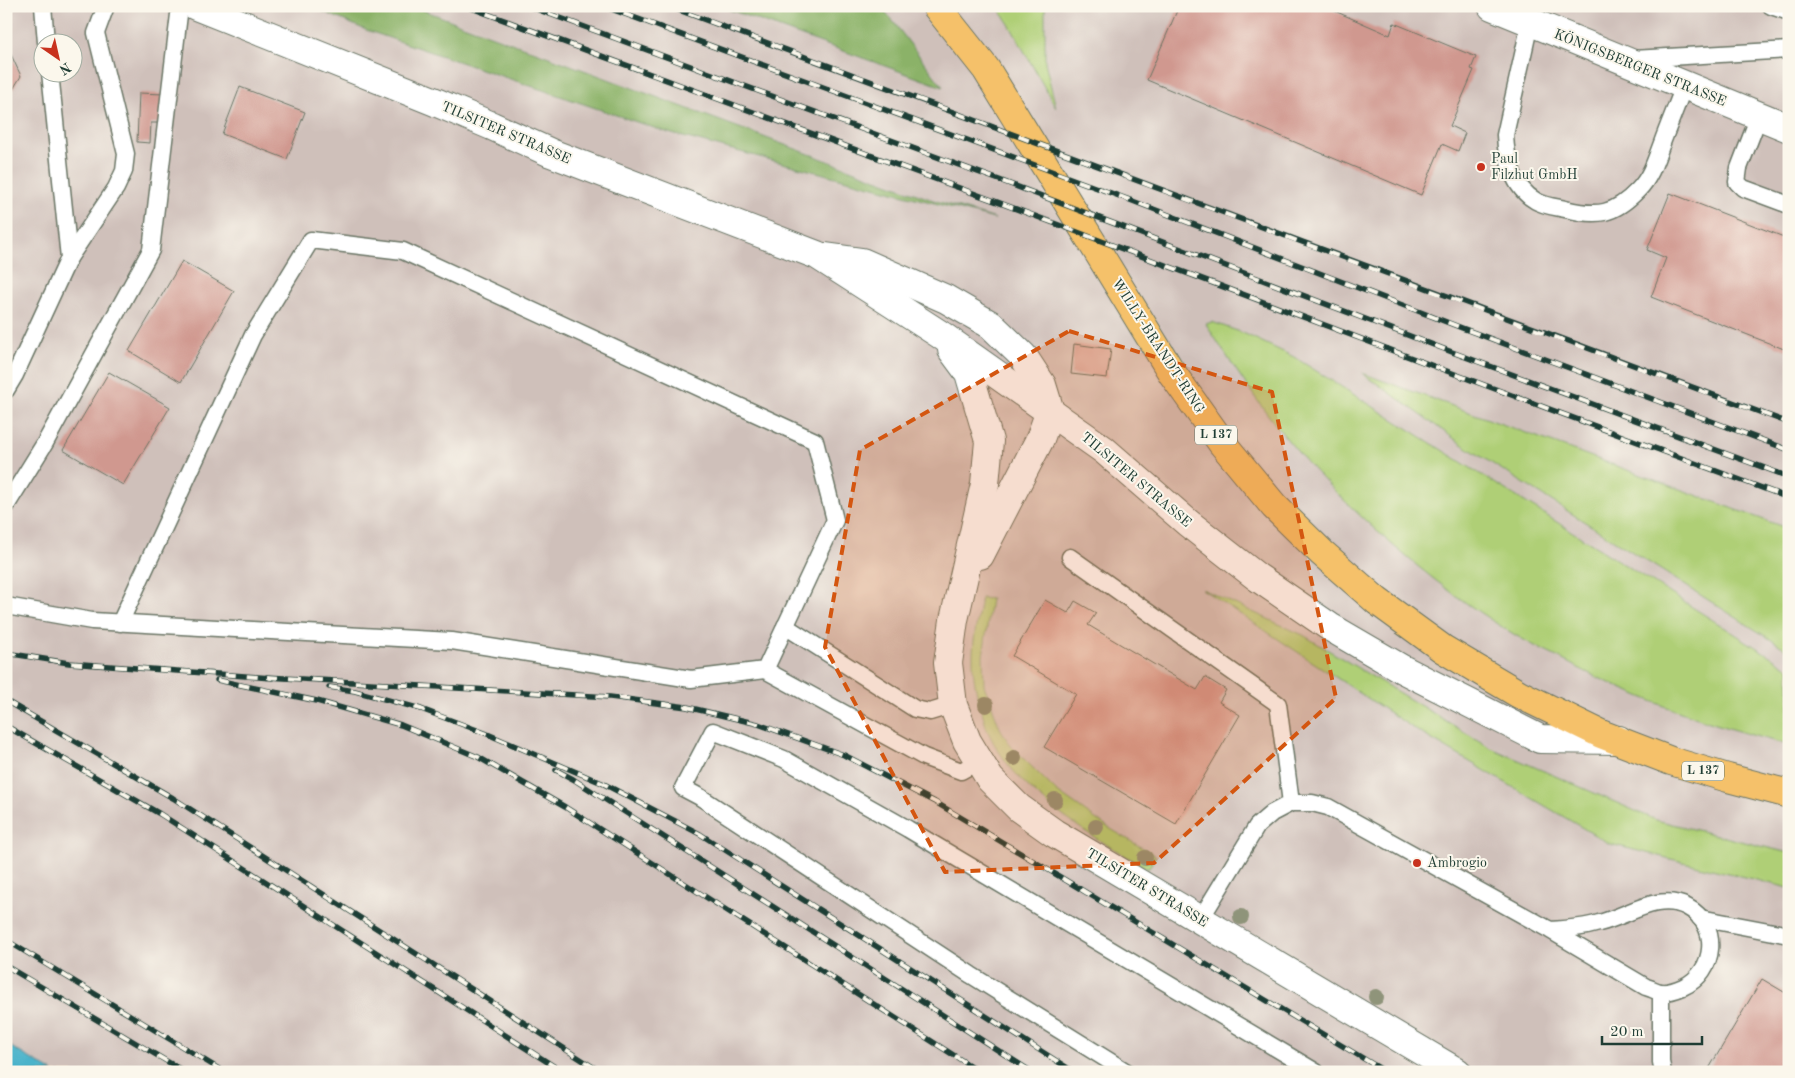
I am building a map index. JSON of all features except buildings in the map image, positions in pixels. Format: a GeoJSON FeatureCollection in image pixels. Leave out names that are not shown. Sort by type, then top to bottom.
{"type":"FeatureCollection","features":[{"type":"Feature","properties":{"kind":"main road","name":"WILLY-BRANDT-RING"},"geometry":{"type":"LineString","coordinates":[[936,6],[986,69],[1172,373],[1222,443],[1274,506],[1322,554],[1377,601],[1443,649],[1520,694],[1601,734],[1671,761],[1789,794]]}},
{"type":"Feature","properties":{"kind":"street","name":"TILSITER STRASSE"},"geometry":{"type":"LineString","coordinates":[[196,6],[441,105],[551,153],[817,255],[862,262],[946,299],[991,326],[1023,356],[1042,385],[1050,411],[1040,439],[985,544],[954,620]]}},
{"type":"Feature","properties":{"kind":"street","name":"KÖNIGSBERGER STRASSE"},"geometry":{"type":"LineString","coordinates":[[1492,6],[1789,128]]}},
{"type":"Feature","properties":{"kind":"street","name":"TILSITER STRASSE"},"geometry":{"type":"LineString","coordinates":[[817,255],[941,336],[1104,450],[1188,523],[1257,577],[1330,627],[1402,668],[1540,739],[1619,740]]}},
{"type":"Feature","properties":{"kind":"street","name":"TILSITER STRASSE"},"geometry":{"type":"LineString","coordinates":[[941,336],[970,373],[989,441],[985,484],[954,620],[948,663],[953,705],[967,741],[990,779],[1026,813],[1054,832],[1457,1072]]}},
{"type":"Feature","properties":{"kind":"lane"},"geometry":{"type":"LineString","coordinates":[[42,6],[45,32]]}},
{"type":"Feature","properties":{"kind":"lane"},"geometry":{"type":"LineString","coordinates":[[6,390],[16,375],[69,258],[116,188],[124,171],[126,154],[96,33],[106,6]]}},
{"type":"Feature","properties":{"kind":"lane"},"geometry":{"type":"LineString","coordinates":[[6,506],[45,443],[151,250],[180,6]]}},
{"type":"Feature","properties":{"kind":"lane"},"geometry":{"type":"LineString","coordinates":[[1771,6],[1789,12]]}},
{"type":"Feature","properties":{"kind":"lane"},"geometry":{"type":"LineString","coordinates":[[1530,23],[1505,135],[1505,145],[1511,168],[1520,186],[1535,201],[1587,214],[1605,212],[1624,202],[1646,180],[1684,86]]}},
{"type":"Feature","properties":{"kind":"lane"},"geometry":{"type":"LineString","coordinates":[[1621,60],[1789,50]]}},
{"type":"Feature","properties":{"kind":"lane"},"geometry":{"type":"LineString","coordinates":[[51,82],[69,258]]}},
{"type":"Feature","properties":{"kind":"lane"},"geometry":{"type":"LineString","coordinates":[[1759,116],[1739,168],[1737,182],[1743,188],[1789,206]]}},
{"type":"Feature","properties":{"kind":"lane"},"geometry":{"type":"LineString","coordinates":[[120,623],[253,335],[311,240],[403,251],[815,441],[835,520],[766,670]]}},
{"type":"Feature","properties":{"kind":"lane"},"geometry":{"type":"LineString","coordinates":[[1070,557],[1278,704],[1291,803]]}},
{"type":"Feature","properties":{"kind":"lane"},"geometry":{"type":"LineString","coordinates":[[6,606],[92,621],[452,641],[691,679],[766,670],[924,757],[961,771],[980,761]]}},
{"type":"Feature","properties":{"kind":"lane"},"geometry":{"type":"LineString","coordinates":[[786,626],[915,709],[930,712],[953,705]]}},
{"type":"Feature","properties":{"kind":"lane"},"geometry":{"type":"LineString","coordinates":[[1128,1072],[971,975],[683,788],[713,731],[784,759],[908,829],[1316,1072]]}},
{"type":"Feature","properties":{"kind":"lane"},"geometry":{"type":"LineString","coordinates":[[1200,920],[1257,826],[1272,812],[1291,803],[1312,802],[1328,807],[1550,930],[1646,987],[1661,992],[1671,991],[1690,984],[1704,969],[1711,945],[1708,929],[1700,918],[1689,908],[1677,903],[1652,904],[1602,923],[1550,930]]}},
{"type":"Feature","properties":{"kind":"lane"},"geometry":{"type":"LineString","coordinates":[[1700,918],[1789,935]]}},
{"type":"Feature","properties":{"kind":"lane"},"geometry":{"type":"LineString","coordinates":[[1661,992],[1661,1062],[1663,1072]]}},
{"type":"Feature","properties":{"kind":"highlighted area"},"geometry":{"type":"Polygon","coordinates":[[[1069,331],[1272,392],[1336,698],[1154,863],[945,872],[825,647],[860,450],[1069,331]]]}},
{"type":"Feature","properties":{"kind":"shaded area"},"geometry":{"type":"Polygon","coordinates":[[[6,6],[1789,6],[1789,1072],[53,1072],[6,1044],[6,6]]]}},
{"type":"Feature","properties":{"kind":"green space"},"geometry":{"type":"Polygon","coordinates":[[[310,6],[412,6],[930,199],[995,219],[672,134],[366,30],[310,6]]]}},
{"type":"Feature","properties":{"kind":"green space"},"geometry":{"type":"Polygon","coordinates":[[[719,6],[880,6],[943,87],[719,6]]]}},
{"type":"Feature","properties":{"kind":"green space"},"geometry":{"type":"Polygon","coordinates":[[[997,6],[1045,6],[1045,62],[1056,108],[1009,24],[997,6]]]}},
{"type":"Feature","properties":{"kind":"green space"},"geometry":{"type":"Polygon","coordinates":[[[1212,322],[1243,333],[1294,357],[1789,668],[1789,745],[1728,728],[1670,708],[1613,685],[1525,641],[1481,613],[1431,577],[1360,516],[1301,455],[1271,419],[1231,362],[1206,324],[1212,322]]]}},
{"type":"Feature","properties":{"kind":"green space"},"geometry":{"type":"Polygon","coordinates":[[[1362,373],[1789,529],[1789,651],[1463,445],[1362,373]]]}},
{"type":"Feature","properties":{"kind":"green space"},"geometry":{"type":"Polygon","coordinates":[[[1202,589],[1303,635],[1491,748],[1656,820],[1789,853],[1789,888],[1610,844],[1419,732],[1202,589]]]}},
{"type":"Feature","properties":{"kind":"green space"},"geometry":{"type":"Polygon","coordinates":[[[981,598],[991,599],[983,656],[984,685],[1000,728],[1011,746],[1056,791],[1104,825],[1156,856],[1148,869],[1103,843],[1058,812],[1017,775],[1001,755],[988,732],[974,679],[973,646],[981,598]]]}},
{"type":"Feature","properties":{"kind":"water"},"geometry":{"type":"Polygon","coordinates":[[[6,1044],[53,1072],[6,1072],[6,1044]]]}},
{"type":"Feature","properties":{"kind":"railway"},"geometry":{"type":"LineString","coordinates":[[466,6],[1019,210],[1789,498]]}},
{"type":"Feature","properties":{"kind":"railway"},"geometry":{"type":"LineString","coordinates":[[528,6],[1002,181],[1452,352],[1789,477]]}},
{"type":"Feature","properties":{"kind":"railway"},"geometry":{"type":"LineString","coordinates":[[603,6],[1130,200],[1462,328],[1789,450]]}},
{"type":"Feature","properties":{"kind":"railway"},"geometry":{"type":"LineString","coordinates":[[668,6],[1789,423]]}},
{"type":"Feature","properties":{"kind":"railway"},"geometry":{"type":"LineString","coordinates":[[6,653],[69,663],[272,678]]}},
{"type":"Feature","properties":{"kind":"railway"},"geometry":{"type":"LineString","coordinates":[[267,677],[610,697],[687,707],[758,724],[844,755],[935,802],[1386,1072]]}},
{"type":"Feature","properties":{"kind":"railway"},"geometry":{"type":"LineString","coordinates":[[217,680],[317,701],[401,725],[478,757],[565,807],[980,1072]]}},
{"type":"Feature","properties":{"kind":"railway"},"geometry":{"type":"LineString","coordinates":[[329,687],[355,691],[421,709],[485,733],[602,783],[700,834],[1074,1072]]}},
{"type":"Feature","properties":{"kind":"railway"},"geometry":{"type":"LineString","coordinates":[[6,701],[173,798],[601,1072]]}},
{"type":"Feature","properties":{"kind":"railway"},"geometry":{"type":"LineString","coordinates":[[6,726],[160,814],[563,1072]]}},
{"type":"Feature","properties":{"kind":"railway"},"geometry":{"type":"LineString","coordinates":[[556,770],[573,779],[1032,1072]]}},
{"type":"Feature","properties":{"kind":"railway"},"geometry":{"type":"LineString","coordinates":[[6,940],[224,1072]]}},
{"type":"Feature","properties":{"kind":"railway"},"geometry":{"type":"LineString","coordinates":[[6,966],[185,1072]]}},
{"type":"Feature","properties":{"kind":"place","name":"Paul Filzhut GmbH"},"geometry":{"type":"Point","coordinates":[1481,167]}},
{"type":"Feature","properties":{"kind":"place","name":"Ambrogio"},"geometry":{"type":"Point","coordinates":[1417,863]}}]}
